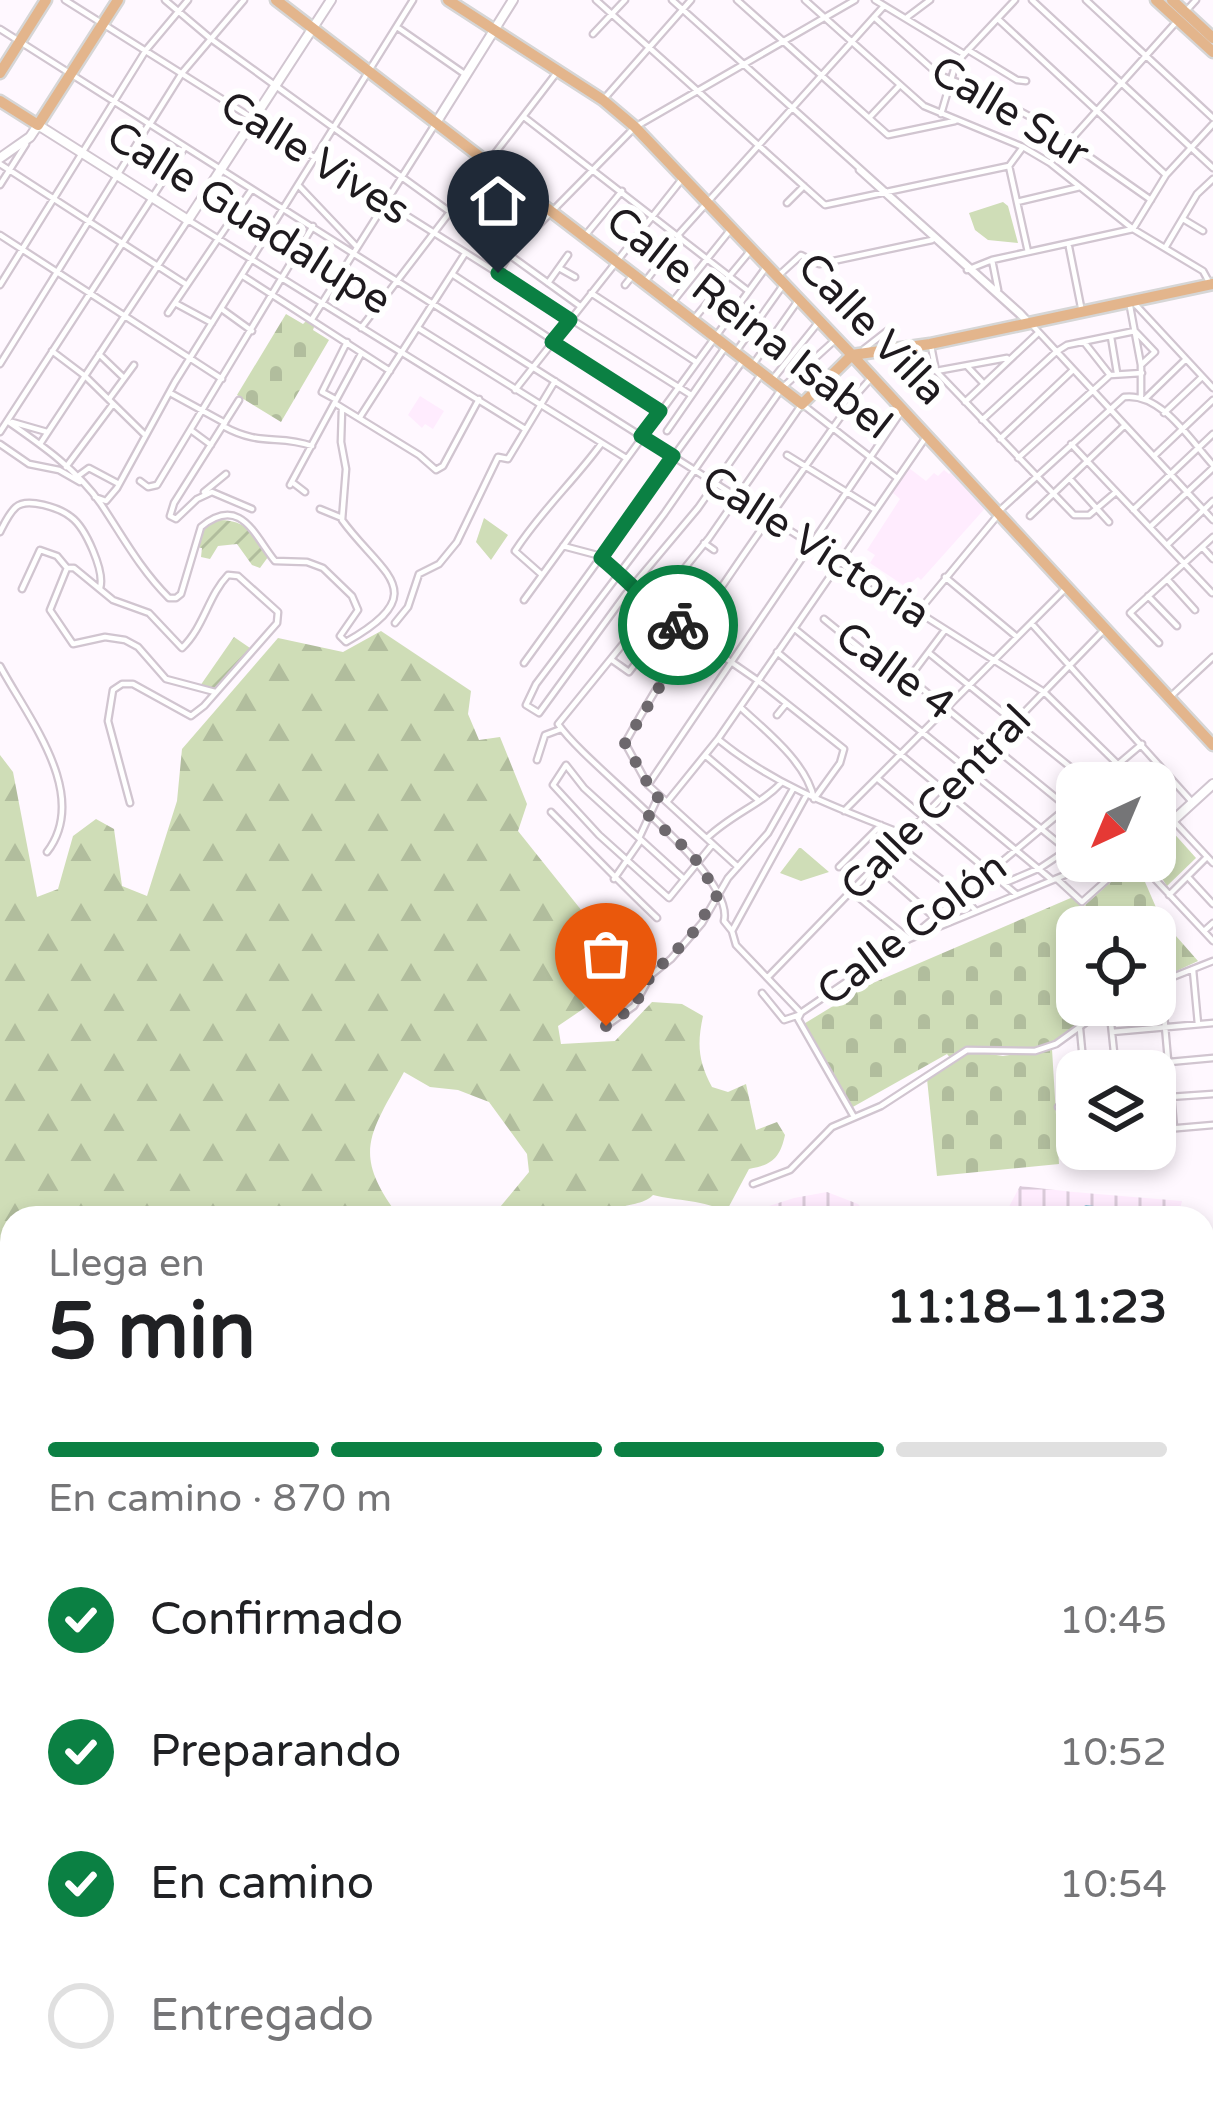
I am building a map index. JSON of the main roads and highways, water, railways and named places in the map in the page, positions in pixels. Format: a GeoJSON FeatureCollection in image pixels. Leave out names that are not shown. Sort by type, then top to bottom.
{"type":"FeatureCollection","features":[{"type":"Feature","properties":{"kind":"main road"},"geometry":{"type":"LineString","coordinates":[[0,73],[46,0]]}},
{"type":"Feature","properties":{"kind":"main road","name":"Calle Guadalupe"},"geometry":{"type":"LineString","coordinates":[[0,101],[34,131],[118,0]]}},
{"type":"Feature","properties":{"kind":"main road","name":"Calle Reina Isabel"},"geometry":{"type":"LineString","coordinates":[[276,0],[615,261],[634,281],[802,404],[856,354]]}},
{"type":"Feature","properties":{"kind":"main road","name":"Calle Villa"},"geometry":{"type":"LineString","coordinates":[[448,0],[559,70],[635,127],[836,339],[856,354],[872,377],[1213,746]]}},
{"type":"Feature","properties":{"kind":"main road"},"geometry":{"type":"LineString","coordinates":[[1156,0],[1213,38]]}},
{"type":"Feature","properties":{"kind":"main road"},"geometry":{"type":"LineString","coordinates":[[1172,0],[1213,52]]}},
{"type":"Feature","properties":{"kind":"main road"},"geometry":{"type":"LineString","coordinates":[[856,354],[1030,326],[1212,285]]}}]}
